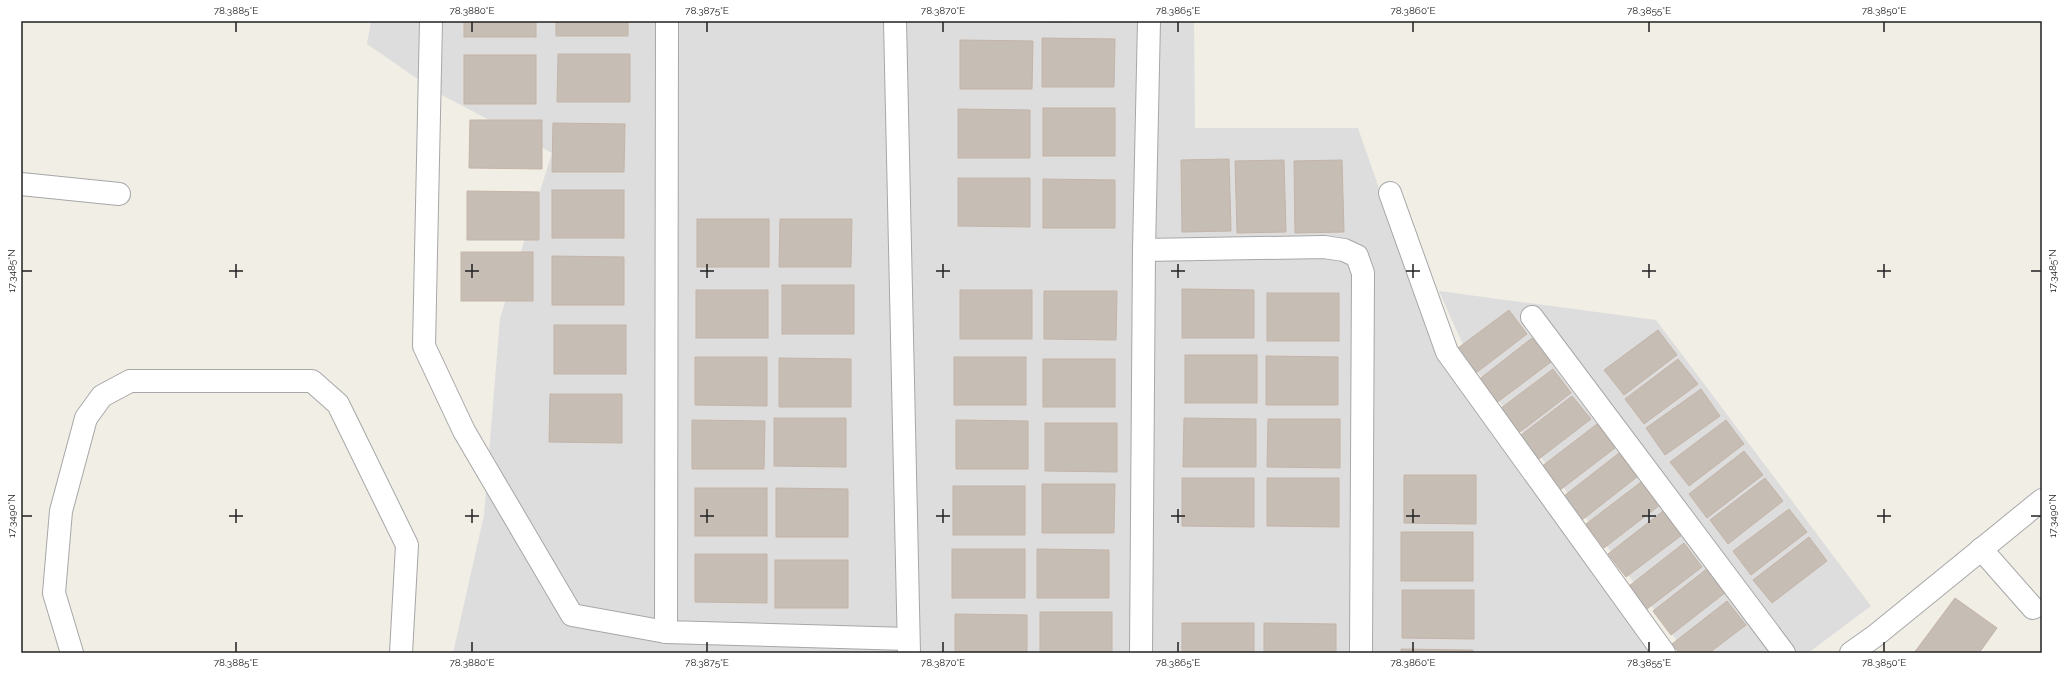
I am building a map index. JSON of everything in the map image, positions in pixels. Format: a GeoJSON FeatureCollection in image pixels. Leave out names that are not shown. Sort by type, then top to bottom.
{"type":"FeatureCollection","features":[{"type":"Feature","properties":{"kind":"street"},"geometry":{"type":"LineString","coordinates":[[431,21],[424,346],[464,431],[572,615],[666,632],[908,646],[895,21]]}},
{"type":"Feature","properties":{"kind":"street"},"geometry":{"type":"LineString","coordinates":[[666,632],[667,21]]}},
{"type":"Feature","properties":{"kind":"street"},"geometry":{"type":"LineString","coordinates":[[1141,653],[1144,250],[1149,21]]}},
{"type":"Feature","properties":{"kind":"street"},"geometry":{"type":"LineString","coordinates":[[21,184],[119,194]]}},
{"type":"Feature","properties":{"kind":"street"},"geometry":{"type":"LineString","coordinates":[[1390,193],[1447,352],[1664,653]]}},
{"type":"Feature","properties":{"kind":"street"},"geometry":{"type":"LineString","coordinates":[[1144,250],[1324,246],[1344,250],[1357,256],[1363,274],[1361,653]]}},
{"type":"Feature","properties":{"kind":"street"},"geometry":{"type":"LineString","coordinates":[[1532,317],[1784,653]]}},
{"type":"Feature","properties":{"kind":"street"},"geometry":{"type":"LineString","coordinates":[[72,653],[54,593],[61,511],[86,418],[102,396],[130,381],[312,381],[338,404],[407,545],[401,653]]}},
{"type":"Feature","properties":{"kind":"street"},"geometry":{"type":"LineString","coordinates":[[1851,653],[1875,636],[2042,500]]}},
{"type":"Feature","properties":{"kind":"street"},"geometry":{"type":"LineString","coordinates":[[1981,550],[2039,610]]}},
{"type":"Feature","properties":{"kind":"shaded area"},"geometry":{"type":"Polygon","coordinates":[[[371,21],[1194,21],[1195,128],[1358,128],[1440,363],[1653,653],[453,653],[484,515],[500,318],[552,153],[438,93],[367,44],[371,21]]]}},
{"type":"Feature","properties":{"kind":"shaded area"},"geometry":{"type":"Polygon","coordinates":[[[1439,291],[1656,320],[1871,606],[1808,653],[1686,653],[1471,363],[1439,291]]]}},
{"type":"Feature","properties":{"kind":"building"},"geometry":{"type":"Polygon","coordinates":[[[464,21],[536,21],[536,37],[464,37],[464,21]]]}},
{"type":"Feature","properties":{"kind":"building"},"geometry":{"type":"Polygon","coordinates":[[[556,21],[628,21],[628,36],[556,36],[556,21]]]}},
{"type":"Feature","properties":{"kind":"building"},"geometry":{"type":"Polygon","coordinates":[[[1046,21],[1118,21],[1046,22],[1046,21]]]}},
{"type":"Feature","properties":{"kind":"building"},"geometry":{"type":"Polygon","coordinates":[[[1042,38],[1115,39],[1114,87],[1042,87],[1042,38]]]}},
{"type":"Feature","properties":{"kind":"building"},"geometry":{"type":"Polygon","coordinates":[[[960,40],[1033,41],[1032,89],[960,89],[960,40]]]}},
{"type":"Feature","properties":{"kind":"building"},"geometry":{"type":"Polygon","coordinates":[[[558,54],[630,54],[630,102],[557,102],[558,54]]]}},
{"type":"Feature","properties":{"kind":"building"},"geometry":{"type":"Polygon","coordinates":[[[464,55],[536,55],[536,104],[464,104],[464,55]]]}},
{"type":"Feature","properties":{"kind":"building"},"geometry":{"type":"Polygon","coordinates":[[[1043,108],[1115,108],[1115,156],[1043,156],[1043,108]]]}},
{"type":"Feature","properties":{"kind":"building"},"geometry":{"type":"Polygon","coordinates":[[[958,109],[1030,110],[1030,158],[958,158],[958,109]]]}},
{"type":"Feature","properties":{"kind":"building"},"geometry":{"type":"Polygon","coordinates":[[[470,120],[542,120],[542,169],[469,168],[470,120]]]}},
{"type":"Feature","properties":{"kind":"building"},"geometry":{"type":"Polygon","coordinates":[[[553,123],[625,124],[624,172],[552,172],[553,123]]]}},
{"type":"Feature","properties":{"kind":"building"},"geometry":{"type":"Polygon","coordinates":[[[1229,159],[1231,231],[1182,232],[1181,160],[1229,159]]]}},
{"type":"Feature","properties":{"kind":"building"},"geometry":{"type":"Polygon","coordinates":[[[1284,160],[1286,232],[1237,233],[1235,161],[1284,160]]]}},
{"type":"Feature","properties":{"kind":"building"},"geometry":{"type":"Polygon","coordinates":[[[1342,160],[1344,232],[1295,233],[1294,161],[1342,160]]]}},
{"type":"Feature","properties":{"kind":"building"},"geometry":{"type":"Polygon","coordinates":[[[958,178],[1030,178],[1030,227],[958,226],[958,178]]]}},
{"type":"Feature","properties":{"kind":"building"},"geometry":{"type":"Polygon","coordinates":[[[1043,179],[1115,180],[1115,228],[1043,228],[1043,179]]]}},
{"type":"Feature","properties":{"kind":"building"},"geometry":{"type":"Polygon","coordinates":[[[552,190],[624,190],[624,238],[552,238],[552,190]]]}},
{"type":"Feature","properties":{"kind":"building"},"geometry":{"type":"Polygon","coordinates":[[[467,191],[539,192],[539,240],[467,240],[467,191]]]}},
{"type":"Feature","properties":{"kind":"building"},"geometry":{"type":"Polygon","coordinates":[[[697,219],[769,219],[769,267],[697,267],[697,219]]]}},
{"type":"Feature","properties":{"kind":"building"},"geometry":{"type":"Polygon","coordinates":[[[780,219],[852,219],[851,267],[779,267],[780,219]]]}},
{"type":"Feature","properties":{"kind":"building"},"geometry":{"type":"Polygon","coordinates":[[[461,252],[533,252],[533,301],[461,301],[461,252]]]}},
{"type":"Feature","properties":{"kind":"building"},"geometry":{"type":"Polygon","coordinates":[[[552,256],[624,257],[624,305],[552,305],[552,256]]]}},
{"type":"Feature","properties":{"kind":"building"},"geometry":{"type":"Polygon","coordinates":[[[782,285],[854,285],[854,334],[782,334],[782,285]]]}},
{"type":"Feature","properties":{"kind":"building"},"geometry":{"type":"Polygon","coordinates":[[[1182,289],[1254,290],[1254,338],[1182,338],[1182,289]]]}},
{"type":"Feature","properties":{"kind":"building"},"geometry":{"type":"Polygon","coordinates":[[[696,290],[768,290],[768,338],[696,338],[696,290]]]}},
{"type":"Feature","properties":{"kind":"building"},"geometry":{"type":"Polygon","coordinates":[[[960,290],[1032,290],[1032,339],[960,339],[960,290]]]}},
{"type":"Feature","properties":{"kind":"building"},"geometry":{"type":"Polygon","coordinates":[[[1044,291],[1117,291],[1116,340],[1044,339],[1044,291]]]}},
{"type":"Feature","properties":{"kind":"building"},"geometry":{"type":"Polygon","coordinates":[[[1267,293],[1339,293],[1339,341],[1267,341],[1267,293]]]}},
{"type":"Feature","properties":{"kind":"building"},"geometry":{"type":"Polygon","coordinates":[[[1509,310],[1527,334],[1476,373],[1458,348],[1509,310]]]}},
{"type":"Feature","properties":{"kind":"building"},"geometry":{"type":"Polygon","coordinates":[[[554,325],[626,325],[626,374],[554,374],[554,325]]]}},
{"type":"Feature","properties":{"kind":"building"},"geometry":{"type":"Polygon","coordinates":[[[1658,330],[1677,355],[1624,395],[1604,370],[1658,330]]]}},
{"type":"Feature","properties":{"kind":"building"},"geometry":{"type":"Polygon","coordinates":[[[1532,338],[1551,362],[1495,404],[1477,381],[1532,338]]]}},
{"type":"Feature","properties":{"kind":"building"},"geometry":{"type":"Polygon","coordinates":[[[1185,355],[1257,355],[1257,403],[1185,403],[1185,355]]]}},
{"type":"Feature","properties":{"kind":"building"},"geometry":{"type":"Polygon","coordinates":[[[1266,356],[1338,357],[1338,405],[1266,405],[1266,356]]]}},
{"type":"Feature","properties":{"kind":"building"},"geometry":{"type":"Polygon","coordinates":[[[695,357],[767,357],[767,406],[695,405],[695,357]]]}},
{"type":"Feature","properties":{"kind":"building"},"geometry":{"type":"Polygon","coordinates":[[[954,357],[1026,357],[1026,405],[954,405],[954,357]]]}},
{"type":"Feature","properties":{"kind":"building"},"geometry":{"type":"Polygon","coordinates":[[[779,358],[851,359],[851,407],[779,407],[779,358]]]}},
{"type":"Feature","properties":{"kind":"building"},"geometry":{"type":"Polygon","coordinates":[[[1043,359],[1115,359],[1115,407],[1043,407],[1043,359]]]}},
{"type":"Feature","properties":{"kind":"building"},"geometry":{"type":"Polygon","coordinates":[[[1678,359],[1698,384],[1644,424],[1625,399],[1678,359]]]}},
{"type":"Feature","properties":{"kind":"building"},"geometry":{"type":"Polygon","coordinates":[[[1553,369],[1571,393],[1516,435],[1497,411],[1553,369]]]}},
{"type":"Feature","properties":{"kind":"building"},"geometry":{"type":"Polygon","coordinates":[[[1701,389],[1720,416],[1665,455],[1646,428],[1701,389]]]}},
{"type":"Feature","properties":{"kind":"building"},"geometry":{"type":"Polygon","coordinates":[[[550,394],[622,394],[622,443],[549,442],[550,394]]]}},
{"type":"Feature","properties":{"kind":"building"},"geometry":{"type":"Polygon","coordinates":[[[1572,396],[1591,419],[1535,462],[1517,438],[1572,396]]]}},
{"type":"Feature","properties":{"kind":"building"},"geometry":{"type":"Polygon","coordinates":[[[774,418],[846,418],[846,467],[774,466],[774,418]]]}},
{"type":"Feature","properties":{"kind":"building"},"geometry":{"type":"Polygon","coordinates":[[[1184,418],[1256,419],[1256,467],[1183,467],[1184,418]]]}},
{"type":"Feature","properties":{"kind":"building"},"geometry":{"type":"Polygon","coordinates":[[[1268,419],[1340,419],[1340,468],[1267,467],[1268,419]]]}},
{"type":"Feature","properties":{"kind":"building"},"geometry":{"type":"Polygon","coordinates":[[[692,420],[765,421],[764,469],[692,469],[692,420]]]}},
{"type":"Feature","properties":{"kind":"building"},"geometry":{"type":"Polygon","coordinates":[[[956,420],[1028,421],[1028,469],[956,469],[956,420]]]}},
{"type":"Feature","properties":{"kind":"building"},"geometry":{"type":"Polygon","coordinates":[[[1726,420],[1744,444],[1689,486],[1670,462],[1726,420]]]}},
{"type":"Feature","properties":{"kind":"building"},"geometry":{"type":"Polygon","coordinates":[[[1045,423],[1117,423],[1117,472],[1045,471],[1045,423]]]}},
{"type":"Feature","properties":{"kind":"building"},"geometry":{"type":"Polygon","coordinates":[[[1597,424],[1615,448],[1560,490],[1541,467],[1597,424]]]}},
{"type":"Feature","properties":{"kind":"building"},"geometry":{"type":"Polygon","coordinates":[[[1744,451],[1763,475],[1707,518],[1689,494],[1744,451]]]}},
{"type":"Feature","properties":{"kind":"building"},"geometry":{"type":"Polygon","coordinates":[[[1619,453],[1637,477],[1582,520],[1564,496],[1619,453]]]}},
{"type":"Feature","properties":{"kind":"building"},"geometry":{"type":"Polygon","coordinates":[[[1404,475],[1476,475],[1476,524],[1404,523],[1404,475]]]}},
{"type":"Feature","properties":{"kind":"building"},"geometry":{"type":"Polygon","coordinates":[[[1182,478],[1254,478],[1254,527],[1182,526],[1182,478]]]}},
{"type":"Feature","properties":{"kind":"building"},"geometry":{"type":"Polygon","coordinates":[[[1267,478],[1339,478],[1339,527],[1267,526],[1267,478]]]}},
{"type":"Feature","properties":{"kind":"building"},"geometry":{"type":"Polygon","coordinates":[[[1765,478],[1783,501],[1728,544],[1710,520],[1765,478]]]}},
{"type":"Feature","properties":{"kind":"building"},"geometry":{"type":"Polygon","coordinates":[[[1641,482],[1660,505],[1604,548],[1586,524],[1641,482]]]}},
{"type":"Feature","properties":{"kind":"building"},"geometry":{"type":"Polygon","coordinates":[[[1042,484],[1115,484],[1114,533],[1042,533],[1042,484]]]}},
{"type":"Feature","properties":{"kind":"building"},"geometry":{"type":"Polygon","coordinates":[[[953,486],[1025,486],[1025,535],[953,535],[953,486]]]}},
{"type":"Feature","properties":{"kind":"building"},"geometry":{"type":"Polygon","coordinates":[[[695,488],[767,488],[767,536],[695,536],[695,488]]]}},
{"type":"Feature","properties":{"kind":"building"},"geometry":{"type":"Polygon","coordinates":[[[776,488],[848,489],[848,537],[776,537],[776,488]]]}},
{"type":"Feature","properties":{"kind":"building"},"geometry":{"type":"Polygon","coordinates":[[[1789,509],[1807,532],[1751,575],[1733,551],[1789,509]]]}},
{"type":"Feature","properties":{"kind":"building"},"geometry":{"type":"Polygon","coordinates":[[[1663,511],[1682,535],[1626,577],[1608,554],[1663,511]]]}},
{"type":"Feature","properties":{"kind":"building"},"geometry":{"type":"Polygon","coordinates":[[[1401,532],[1473,532],[1473,581],[1401,581],[1401,532]]]}},
{"type":"Feature","properties":{"kind":"building"},"geometry":{"type":"Polygon","coordinates":[[[1809,537],[1827,561],[1772,603],[1753,580],[1809,537]]]}},
{"type":"Feature","properties":{"kind":"building"},"geometry":{"type":"Polygon","coordinates":[[[1684,543],[1702,567],[1647,609],[1629,586],[1684,543]]]}},
{"type":"Feature","properties":{"kind":"building"},"geometry":{"type":"Polygon","coordinates":[[[952,549],[1025,549],[1025,598],[952,598],[952,549]]]}},
{"type":"Feature","properties":{"kind":"building"},"geometry":{"type":"Polygon","coordinates":[[[1037,549],[1109,550],[1109,598],[1037,598],[1037,549]]]}},
{"type":"Feature","properties":{"kind":"building"},"geometry":{"type":"Polygon","coordinates":[[[695,554],[767,554],[767,603],[695,602],[695,554]]]}},
{"type":"Feature","properties":{"kind":"building"},"geometry":{"type":"Polygon","coordinates":[[[775,560],[848,560],[848,608],[775,608],[775,560]]]}},
{"type":"Feature","properties":{"kind":"building"},"geometry":{"type":"Polygon","coordinates":[[[1708,568],[1726,592],[1671,635],[1653,611],[1708,568]]]}},
{"type":"Feature","properties":{"kind":"building"},"geometry":{"type":"Polygon","coordinates":[[[1402,590],[1474,590],[1474,639],[1402,638],[1402,590]]]}},
{"type":"Feature","properties":{"kind":"building"},"geometry":{"type":"Polygon","coordinates":[[[1955,598],[1997,628],[1979,653],[1914,653],[1955,598]]]}},
{"type":"Feature","properties":{"kind":"building"},"geometry":{"type":"Polygon","coordinates":[[[1727,601],[1746,625],[1709,653],[1679,653],[1672,644],[1727,601]]]}},
{"type":"Feature","properties":{"kind":"building"},"geometry":{"type":"Polygon","coordinates":[[[1040,612],[1112,612],[1112,653],[1040,653],[1040,612]]]}},
{"type":"Feature","properties":{"kind":"building"},"geometry":{"type":"Polygon","coordinates":[[[955,614],[1027,615],[1027,653],[955,653],[955,614]]]}},
{"type":"Feature","properties":{"kind":"building"},"geometry":{"type":"Polygon","coordinates":[[[1182,623],[1254,623],[1254,653],[1182,653],[1182,623]]]}},
{"type":"Feature","properties":{"kind":"building"},"geometry":{"type":"Polygon","coordinates":[[[1264,623],[1336,624],[1336,653],[1264,653],[1264,623]]]}},
{"type":"Feature","properties":{"kind":"building"},"geometry":{"type":"Polygon","coordinates":[[[1401,649],[1473,650],[1473,653],[1401,653],[1401,649]]]}}]}
